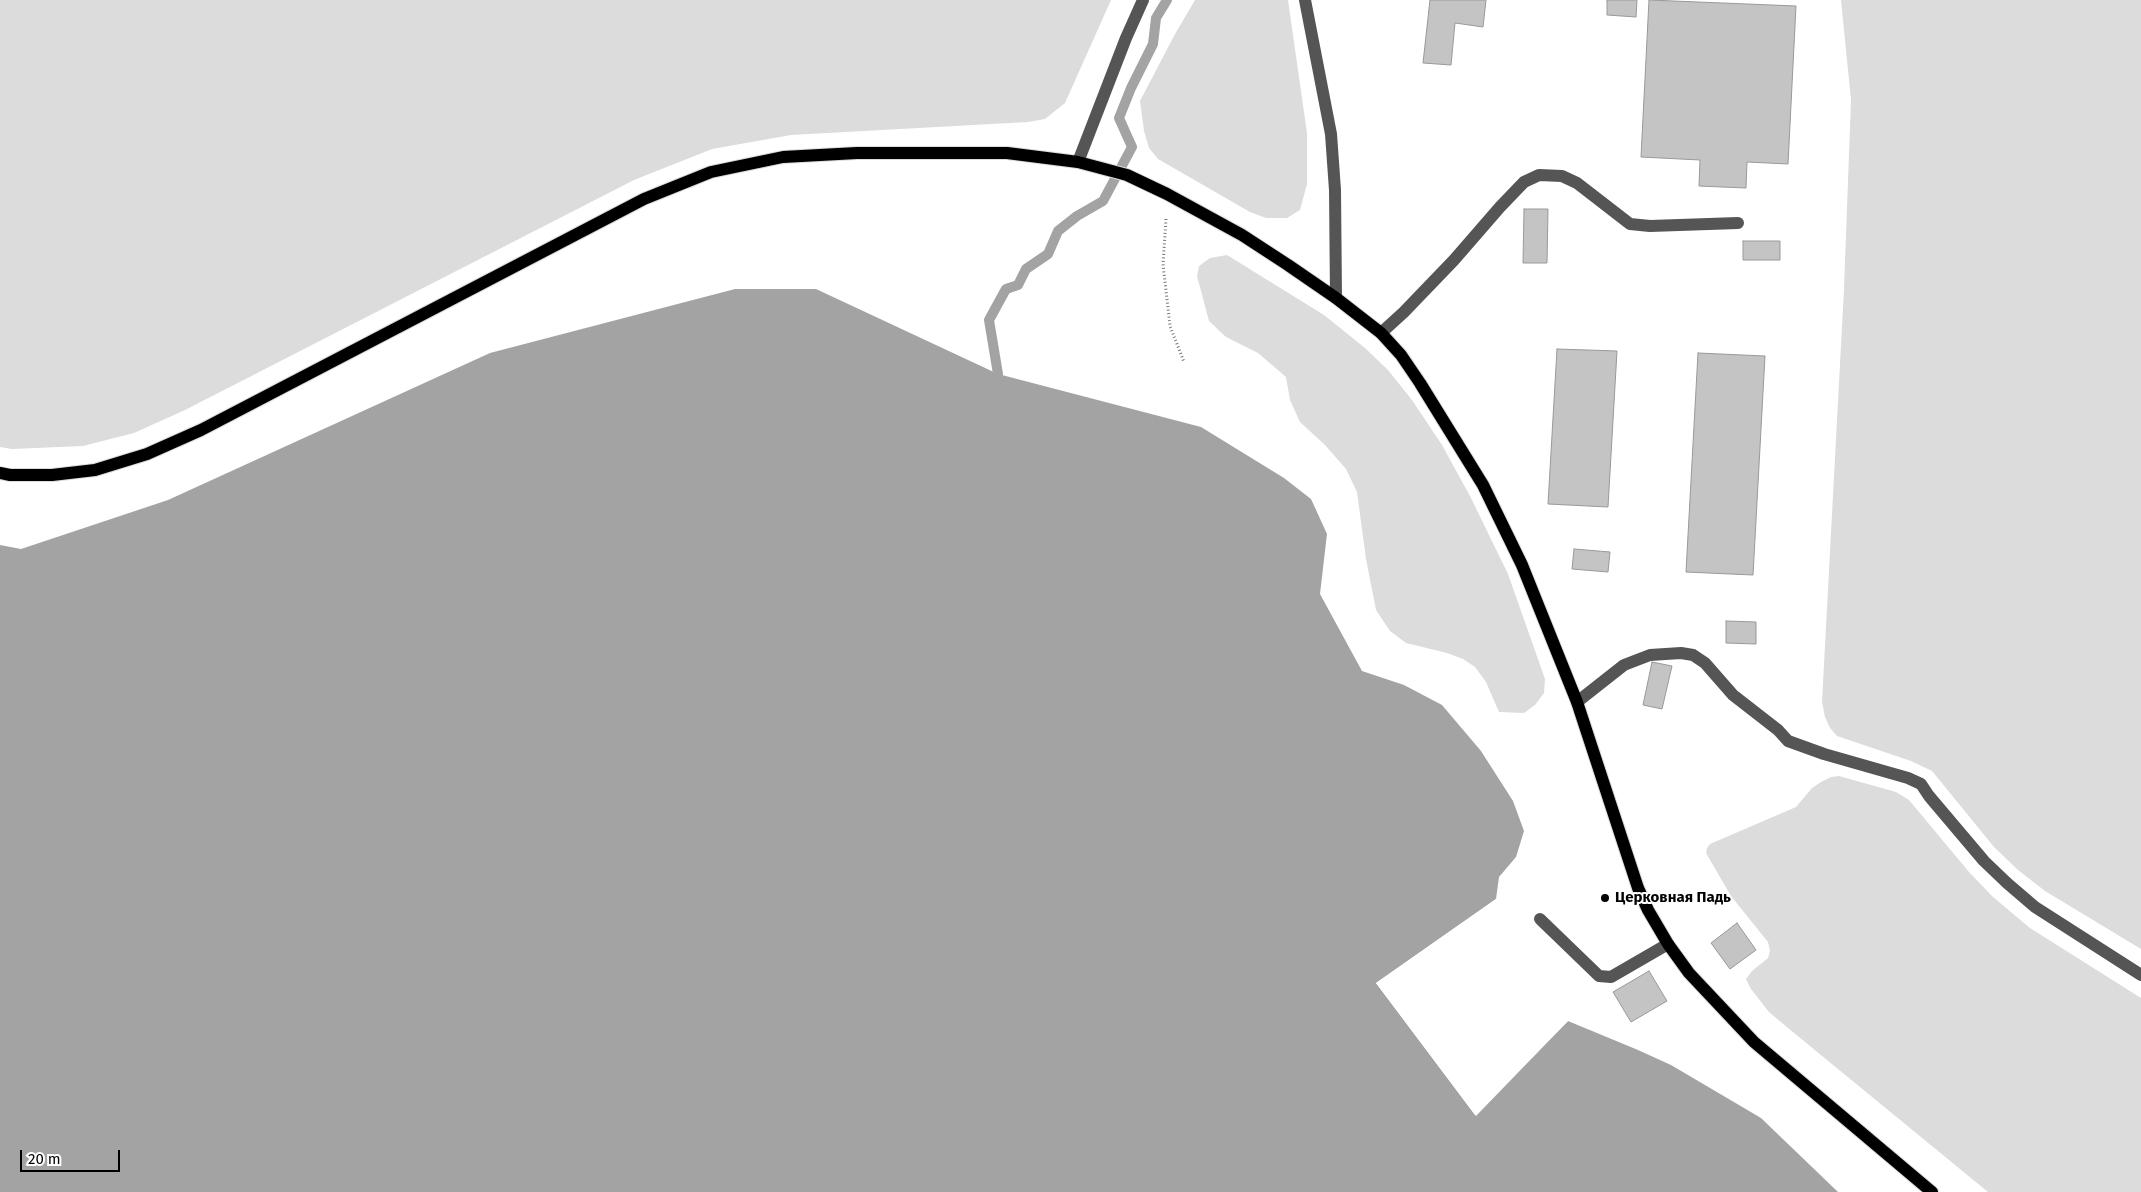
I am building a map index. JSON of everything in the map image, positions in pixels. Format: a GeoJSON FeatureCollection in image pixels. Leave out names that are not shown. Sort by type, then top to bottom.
{"type":"FeatureCollection","features":[{"type":"Feature","properties":{"kind":"main road"},"geometry":{"type":"LineString","coordinates":[[0,473],[10,475],[52,475],[95,470],[147,454],[210,425],[644,199],[711,172],[783,157],[858,153],[1008,153],[1078,162],[1127,175],[1167,194],[1242,235],[1336,298],[1380,333],[1401,355],[1483,485],[1522,565],[1577,702],[1638,888],[1648,910],[1668,944],[1696,980],[1754,1042],[1932,1192]]}},
{"type":"Feature","properties":{"kind":"street"},"geometry":{"type":"LineString","coordinates":[[1078,162],[1126,38],[1143,0]]}},
{"type":"Feature","properties":{"kind":"street"},"geometry":{"type":"LineString","coordinates":[[1305,0],[1331,134],[1336,298]]}},
{"type":"Feature","properties":{"kind":"street"},"geometry":{"type":"LineString","coordinates":[[1380,333],[1404,312],[1454,260],[1524,182],[1539,175],[1562,176],[1577,183],[1630,224],[1650,226],[1738,223]]}},
{"type":"Feature","properties":{"kind":"street"},"geometry":{"type":"LineString","coordinates":[[1577,702],[1624,665],[1650,654],[1681,653],[1693,655],[1705,663],[1733,695],[1778,730],[1788,741],[1922,784],[1929,796],[1984,861],[2007,883],[2035,907],[2141,974]]}},
{"type":"Feature","properties":{"kind":"street"},"geometry":{"type":"LineString","coordinates":[[1540,919],[1600,976],[1611,977],[1668,944]]}},
{"type":"Feature","properties":{"kind":"path"},"geometry":{"type":"LineString","coordinates":[[1167,194],[1163,264],[1170,326],[1184,362]]}},
{"type":"Feature","properties":{"kind":"shaded area"},"geometry":{"type":"Polygon","coordinates":[[[0,0],[1111,0],[1065,103],[1045,119],[1028,122],[791,135],[712,149],[634,180],[185,410],[134,433],[83,446],[12,449],[0,447],[0,0]]]}},
{"type":"Feature","properties":{"kind":"shaded area"},"geometry":{"type":"Polygon","coordinates":[[[1195,0],[1288,0],[1307,133],[1307,184],[1300,210],[1287,218],[1266,218],[1250,212],[1158,159],[1149,148],[1144,131],[1140,101],[1195,0]]]}},
{"type":"Feature","properties":{"kind":"shaded area"},"geometry":{"type":"Polygon","coordinates":[[[1841,0],[2141,0],[2141,949],[2045,891],[2018,870],[1994,847],[1932,771],[1911,761],[1837,736],[1830,728],[1825,717],[1822,702],[1844,289],[1851,100],[1841,0]]]}},
{"type":"Feature","properties":{"kind":"shaded area"},"geometry":{"type":"Polygon","coordinates":[[[1227,255],[1324,315],[1365,348],[1388,370],[1412,400],[1442,445],[1470,496],[1508,574],[1545,679],[1544,693],[1535,705],[1524,713],[1499,712],[1486,682],[1475,667],[1463,659],[1447,653],[1406,643],[1390,631],[1376,610],[1366,559],[1357,492],[1346,469],[1325,445],[1300,422],[1290,400],[1286,377],[1258,353],[1226,337],[1209,321],[1197,276],[1199,266],[1210,258],[1227,255]]]}},
{"type":"Feature","properties":{"kind":"shaded area"},"geometry":{"type":"Polygon","coordinates":[[[735,289],[816,289],[998,374],[1201,427],[1284,478],[1311,499],[1327,534],[1320,594],[1362,671],[1404,685],[1442,705],[1481,751],[1513,801],[1524,831],[1516,857],[1499,877],[1496,899],[1376,983],[1475,1115],[1568,1021],[1671,1065],[1761,1118],[1838,1192],[0,1192],[0,545],[21,549],[168,500],[490,353],[735,289]]]}},
{"type":"Feature","properties":{"kind":"shaded area"},"geometry":{"type":"Polygon","coordinates":[[[1839,776],[1896,792],[1909,800],[1969,872],[1993,897],[2030,928],[2141,998],[2141,1192],[1988,1192],[1769,1012],[1751,989],[1746,979],[1752,971],[1768,958],[1770,951],[1768,942],[1731,896],[1706,853],[1707,848],[1710,844],[1796,807],[1812,788],[1831,777],[1839,776]]]}},
{"type":"Feature","properties":{"kind":"pier"},"geometry":{"type":"Polygon","coordinates":[[[1496,899],[1498,901],[1380,983],[1476,1112],[1567,1019],[1568,1021],[1476,1116],[1376,983],[1496,899]]]}},
{"type":"Feature","properties":{"kind":"building"},"geometry":{"type":"Polygon","coordinates":[[[1430,0],[1486,0],[1483,27],[1455,23],[1451,65],[1423,63],[1430,0]]]}},
{"type":"Feature","properties":{"kind":"building"},"geometry":{"type":"Polygon","coordinates":[[[1607,0],[1637,0],[1636,17],[1607,15],[1607,0]]]}},
{"type":"Feature","properties":{"kind":"building"},"geometry":{"type":"Polygon","coordinates":[[[1649,0],[1796,6],[1788,164],[1747,162],[1746,188],[1699,186],[1700,160],[1641,157],[1649,0]]]}},
{"type":"Feature","properties":{"kind":"building"},"geometry":{"type":"Polygon","coordinates":[[[1524,209],[1548,209],[1547,263],[1523,263],[1524,209]]]}},
{"type":"Feature","properties":{"kind":"building"},"geometry":{"type":"Polygon","coordinates":[[[1743,241],[1780,241],[1780,260],[1743,260],[1743,241]]]}},
{"type":"Feature","properties":{"kind":"building"},"geometry":{"type":"Polygon","coordinates":[[[1557,349],[1617,351],[1608,507],[1548,504],[1557,349]]]}},
{"type":"Feature","properties":{"kind":"building"},"geometry":{"type":"Polygon","coordinates":[[[1698,353],[1765,356],[1753,575],[1686,572],[1698,353]]]}},
{"type":"Feature","properties":{"kind":"building"},"geometry":{"type":"Polygon","coordinates":[[[1574,549],[1610,552],[1608,572],[1572,569],[1574,549]]]}},
{"type":"Feature","properties":{"kind":"building"},"geometry":{"type":"Polygon","coordinates":[[[1726,621],[1756,622],[1756,644],[1726,643],[1726,621]]]}},
{"type":"Feature","properties":{"kind":"building"},"geometry":{"type":"Polygon","coordinates":[[[1652,662],[1672,666],[1662,709],[1643,705],[1652,662]]]}},
{"type":"Feature","properties":{"kind":"building"},"geometry":{"type":"Polygon","coordinates":[[[1737,923],[1756,950],[1730,969],[1711,943],[1737,923]]]}},
{"type":"Feature","properties":{"kind":"building"},"geometry":{"type":"Polygon","coordinates":[[[1649,971],[1667,1001],[1631,1022],[1613,992],[1649,971]]]}},
{"type":"Feature","properties":{"kind":"waterway"},"geometry":{"type":"LineString","coordinates":[[998,374],[989,320],[1006,289],[1018,285],[1026,269],[1048,254],[1058,231],[1077,216],[1103,201],[1132,147],[1119,118],[1131,88],[1153,44],[1156,18],[1167,0]]}},
{"type":"Feature","properties":{"kind":"place","name":"Церковная Падь"},"geometry":{"type":"Point","coordinates":[1605,898]}}]}
